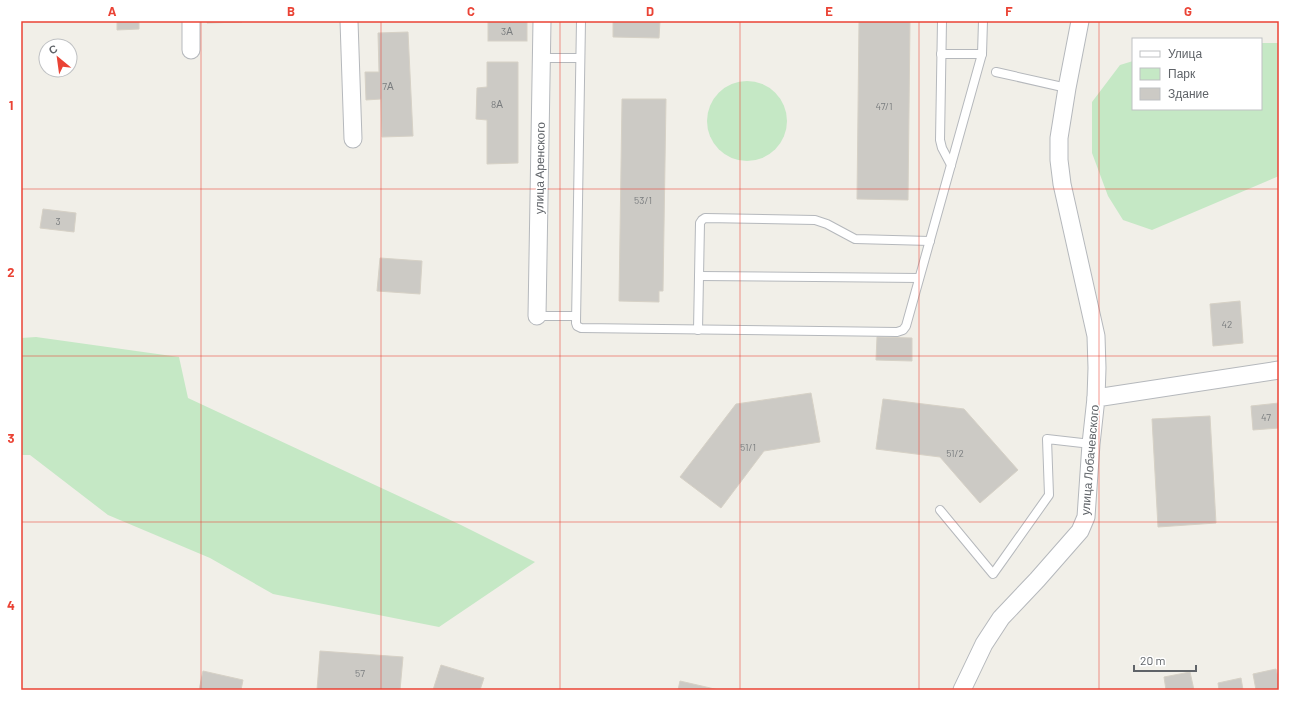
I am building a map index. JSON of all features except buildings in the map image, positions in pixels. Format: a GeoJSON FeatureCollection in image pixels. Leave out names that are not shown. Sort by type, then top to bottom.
{"type":"FeatureCollection","features":[{"type":"Feature","properties":{"kind":"street"},"geometry":{"type":"LineString","coordinates":[[191,21],[191,50]]}},
{"type":"Feature","properties":{"kind":"street"},"geometry":{"type":"LineString","coordinates":[[349,21],[353,139]]}},
{"type":"Feature","properties":{"kind":"street","name":"улица Аренского"},"geometry":{"type":"LineString","coordinates":[[537,316],[542,21]]}},
{"type":"Feature","properties":{"kind":"street"},"geometry":{"type":"LineString","coordinates":[[1080,21],[1059,138],[1059,160],[1062,184],[1096,336],[1096,398]]}},
{"type":"Feature","properties":{"kind":"street","name":"улица Лобачевского"},"geometry":{"type":"LineString","coordinates":[[962,690],[984,644],[1001,618],[1080,531],[1086,517],[1096,398],[1279,370]]}},
{"type":"Feature","properties":{"kind":"lane"},"geometry":{"type":"LineString","coordinates":[[581,21],[577,326],[581,328],[897,332],[903,330],[906,326],[982,54],[983,21]]}},
{"type":"Feature","properties":{"kind":"lane"},"geometry":{"type":"LineString","coordinates":[[942,21],[940,140],[942,148],[951,165]]}},
{"type":"Feature","properties":{"kind":"lane"},"geometry":{"type":"LineString","coordinates":[[941,54],[982,54]]}},
{"type":"Feature","properties":{"kind":"lane"},"geometry":{"type":"LineString","coordinates":[[542,58],[580,58]]}},
{"type":"Feature","properties":{"kind":"lane"},"geometry":{"type":"LineString","coordinates":[[996,72],[1067,88]]}},
{"type":"Feature","properties":{"kind":"lane"},"geometry":{"type":"LineString","coordinates":[[698,330],[700,223],[705,218],[815,220],[855,239],[930,241]]}},
{"type":"Feature","properties":{"kind":"lane"},"geometry":{"type":"LineString","coordinates":[[699,276],[920,278]]}},
{"type":"Feature","properties":{"kind":"lane"},"geometry":{"type":"LineString","coordinates":[[537,316],[576,316]]}},
{"type":"Feature","properties":{"kind":"lane"},"geometry":{"type":"LineString","coordinates":[[940,510],[993,574],[1049,495],[1047,439],[1091,444]]}},
{"type":"Feature","properties":{"kind":"green space"},"geometry":{"type":"Polygon","coordinates":[[[1262,43],[1279,43],[1279,176],[1152,230],[1123,220],[1108,196],[1092,153],[1092,102],[1120,65],[1132,61],[1132,110],[1262,110],[1262,43]]]}},
{"type":"Feature","properties":{"kind":"green space"},"geometry":{"type":"Polygon","coordinates":[[[747,81],[762,84],[775,93],[784,106],[787,121],[784,136],[775,149],[762,158],[747,161],[732,158],[719,149],[710,136],[707,121],[710,106],[719,93],[732,84],[747,81]]]}},
{"type":"Feature","properties":{"kind":"green space"},"geometry":{"type":"Polygon","coordinates":[[[36,337],[179,357],[188,398],[461,525],[535,562],[439,627],[273,594],[210,558],[108,515],[30,455],[21,455],[21,338],[36,337]]]}}]}
